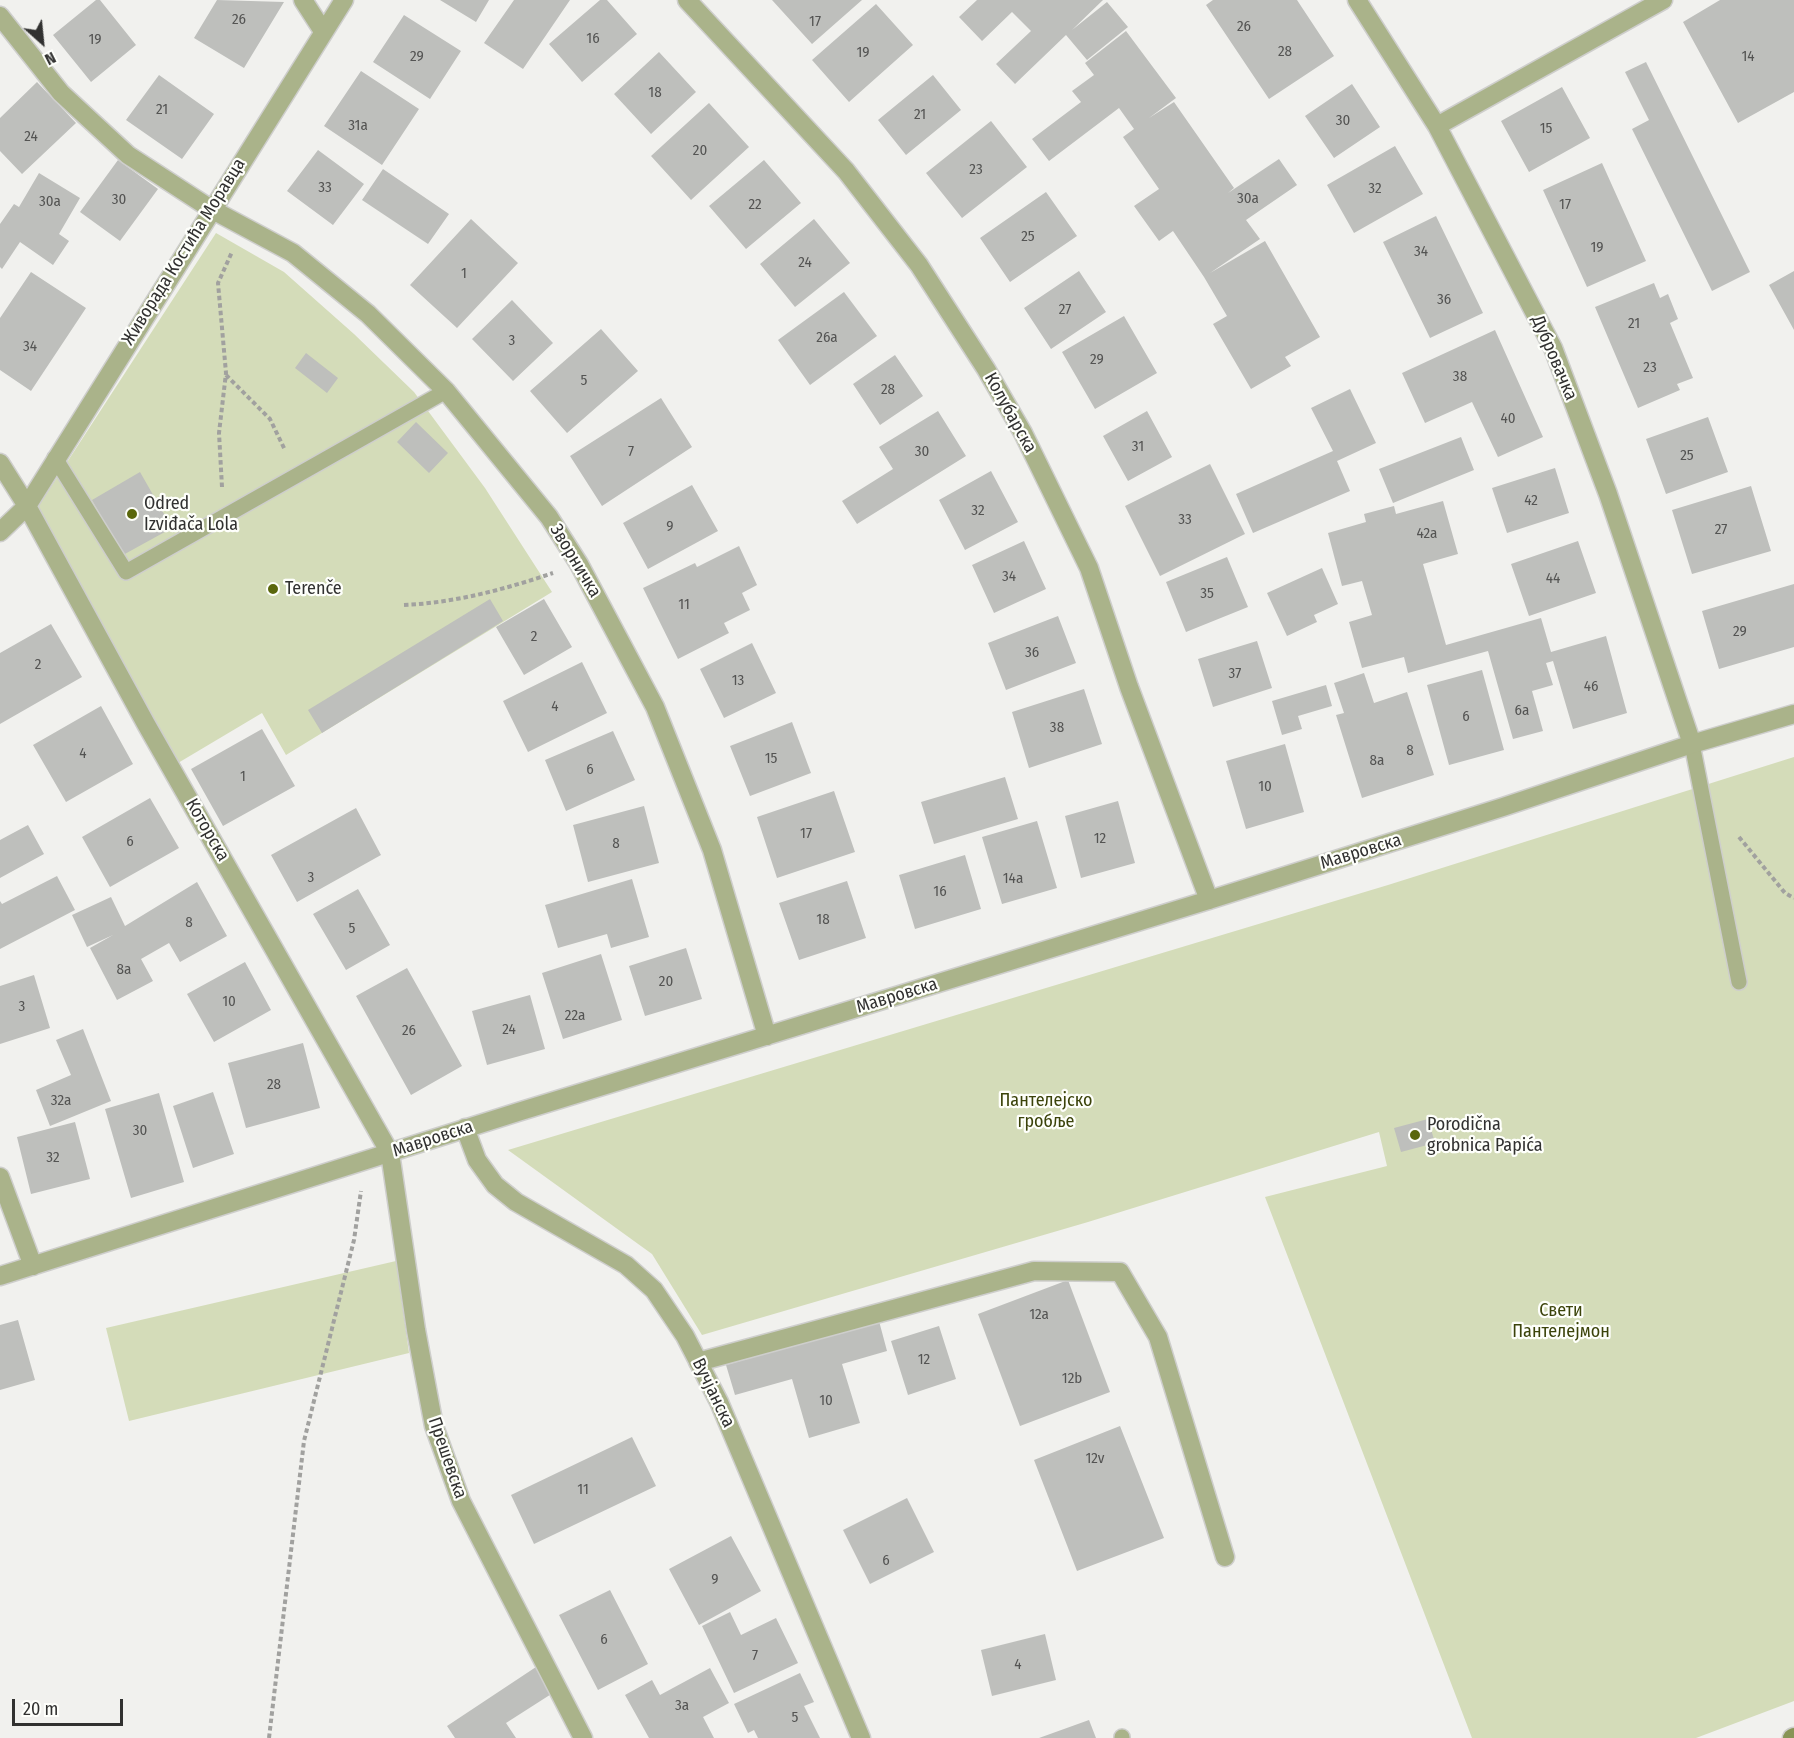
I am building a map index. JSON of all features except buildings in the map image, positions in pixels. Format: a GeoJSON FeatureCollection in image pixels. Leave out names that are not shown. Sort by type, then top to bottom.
{"type":"FeatureCollection","features":[{"type":"Feature","properties":{"kind":"street"},"geometry":{"type":"LineString","coordinates":[[303,0],[323,32]]}},
{"type":"Feature","properties":{"kind":"street","name":"Живорада Костића Моравца"},"geometry":{"type":"LineString","coordinates":[[0,532],[27,506],[344,0]]}},
{"type":"Feature","properties":{"kind":"street","name":"Колубарска"},"geometry":{"type":"LineString","coordinates":[[687,0],[846,171],[919,265],[986,369],[1033,453],[1089,568],[1129,687],[1209,900]]}},
{"type":"Feature","properties":{"kind":"street","name":"Дубровачка"},"geometry":{"type":"LineString","coordinates":[[1357,0],[1437,126],[1553,348],[1608,494],[1692,744]]}},
{"type":"Feature","properties":{"kind":"street"},"geometry":{"type":"LineString","coordinates":[[1437,126],[1663,0]]}},
{"type":"Feature","properties":{"kind":"street","name":"Зворничка"},"geometry":{"type":"LineString","coordinates":[[0,16],[61,93],[119,147],[211,209],[293,253],[368,314],[446,391],[549,516],[579,564],[655,708],[712,850],[767,1036]]}},
{"type":"Feature","properties":{"kind":"street","name":"Которска"},"geometry":{"type":"LineString","coordinates":[[0,464],[27,506],[146,724],[390,1153]]}},
{"type":"Feature","properties":{"kind":"street","name":"Мавровска"},"geometry":{"type":"LineString","coordinates":[[0,1276],[465,1128],[1209,900],[1503,807],[1692,744],[1794,714]]}},
{"type":"Feature","properties":{"kind":"street","name":"Вучјанска"},"geometry":{"type":"LineString","coordinates":[[465,1128],[477,1160],[495,1185],[516,1202],[626,1265],[654,1290],[699,1362],[719,1402],[861,1738]]}},
{"type":"Feature","properties":{"kind":"street","name":"Прешевска"},"geometry":{"type":"LineString","coordinates":[[390,1153],[416,1330],[434,1426],[443,1455],[461,1501],[583,1738]]}},
{"type":"Feature","properties":{"kind":"street"},"geometry":{"type":"LineString","coordinates":[[0,1177],[33,1266]]}},
{"type":"Feature","properties":{"kind":"street"},"geometry":{"type":"LineString","coordinates":[[699,1362],[1035,1271],[1120,1272],[1158,1336],[1225,1557]]}},
{"type":"Feature","properties":{"kind":"lane"},"geometry":{"type":"LineString","coordinates":[[55,458],[126,572],[446,391]]}},
{"type":"Feature","properties":{"kind":"lane"},"geometry":{"type":"LineString","coordinates":[[1692,744],[1739,982]]}},
{"type":"Feature","properties":{"kind":"path"},"geometry":{"type":"LineString","coordinates":[[210,525],[223,483],[219,434],[226,375],[218,283],[244,227]]}},
{"type":"Feature","properties":{"kind":"path"},"geometry":{"type":"LineString","coordinates":[[226,375],[270,419],[298,475]]}},
{"type":"Feature","properties":{"kind":"path"},"geometry":{"type":"LineString","coordinates":[[404,605],[421,605],[515,586],[579,564]]}},
{"type":"Feature","properties":{"kind":"path"},"geometry":{"type":"LineString","coordinates":[[269,1738],[304,1441],[354,1240],[365,1160]]}},
{"type":"Feature","properties":{"kind":"green space"},"geometry":{"type":"Polygon","coordinates":[[[216,233],[284,272],[354,334],[414,392],[485,488],[552,592],[286,755],[262,713],[178,763],[32,516],[216,233]]]}},
{"type":"Feature","properties":{"kind":"green space","name":"Свети Пантелејмон"},"geometry":{"type":"Polygon","coordinates":[[[1794,757],[1794,1701],[1696,1738],[1472,1738],[1265,1197],[1387,1166],[1379,1132],[1088,1222],[702,1335],[652,1254],[508,1150],[1388,885],[1794,757]]]}},
{"type":"Feature","properties":{"kind":"green space"},"geometry":{"type":"Polygon","coordinates":[[[396,1261],[409,1353],[129,1421],[106,1328],[396,1261]]]}},
{"type":"Feature","properties":{"kind":"place","name":"Odred Izviđača Lola"},"geometry":{"type":"Point","coordinates":[132,514]}},
{"type":"Feature","properties":{"kind":"place","name":"Terenče"},"geometry":{"type":"Point","coordinates":[273,589]}},
{"type":"Feature","properties":{"kind":"place","name":"Porodična grobnica Papića"},"geometry":{"type":"Point","coordinates":[1415,1135]}},
{"type":"Feature","properties":{"kind":"park label","name":"Пантелејско гробље"},"geometry":{"type":"Point","coordinates":[1046,1111]}}]}
